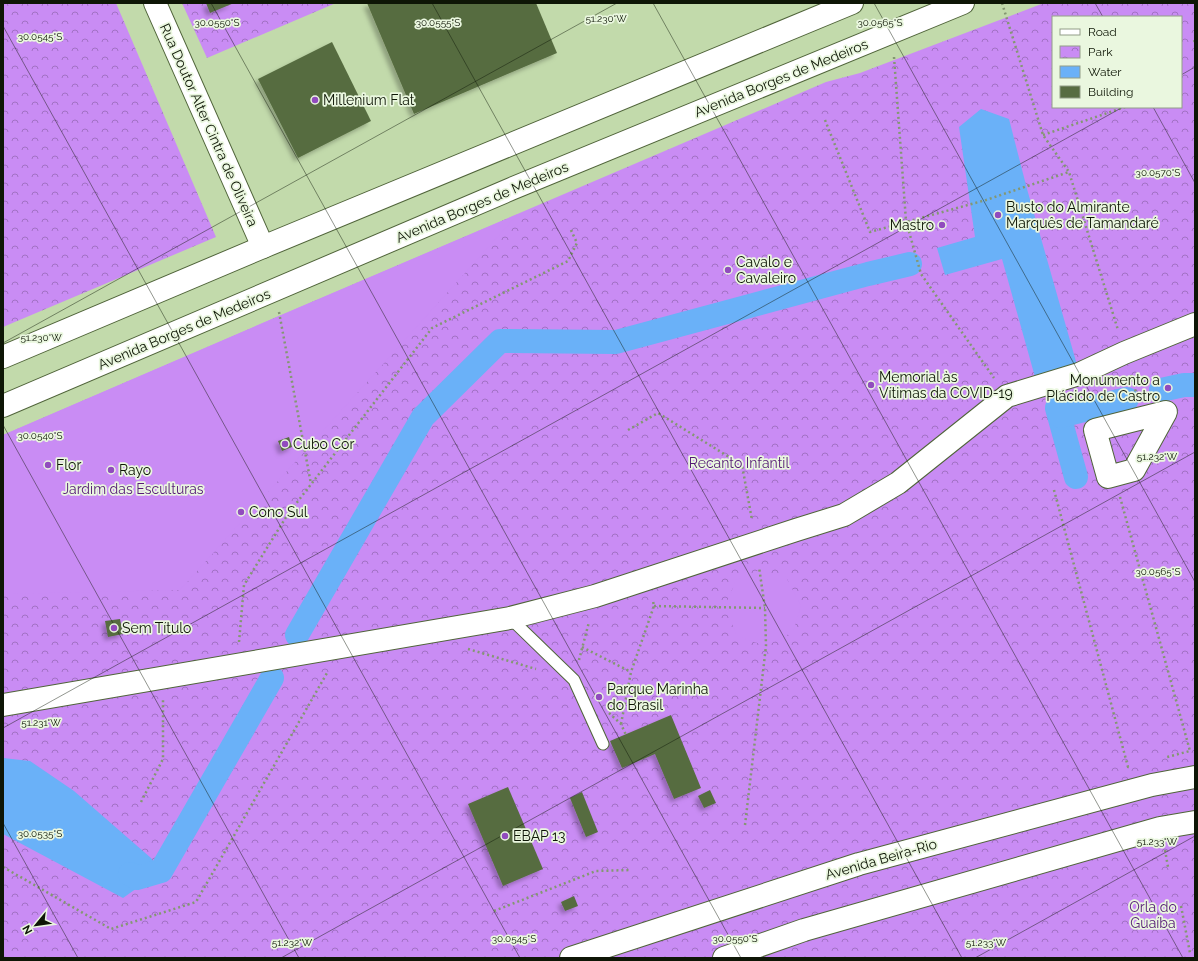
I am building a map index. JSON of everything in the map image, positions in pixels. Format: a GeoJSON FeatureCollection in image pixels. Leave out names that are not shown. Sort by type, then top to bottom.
{"type":"FeatureCollection","features":[{"type":"Feature","properties":{"kind":"main road","name":"Rua Doutor Alter Cintra de Oliveira"},"geometry":{"type":"LineString","coordinates":[[155,3],[263,247]]}},
{"type":"Feature","properties":{"kind":"main road"},"geometry":{"type":"LineString","coordinates":[[3,357],[263,247],[852,3]]}},
{"type":"Feature","properties":{"kind":"main road","name":"Avenida Borges de Medeiros"},"geometry":{"type":"LineString","coordinates":[[3,406],[511,189],[963,3]]}},
{"type":"Feature","properties":{"kind":"main road"},"geometry":{"type":"LineString","coordinates":[[3,705],[510,618],[595,596],[646,580],[844,515],[898,483],[1007,396],[1079,374],[1124,353],[1195,324]]}},
{"type":"Feature","properties":{"kind":"main road"},"geometry":{"type":"LineString","coordinates":[[1166,412],[1134,470],[1108,477],[1095,430],[1139,418],[1166,412]]}},
{"type":"Feature","properties":{"kind":"main road","name":"Avenida Beira-Rio"},"geometry":{"type":"LineString","coordinates":[[571,958],[859,864],[1152,785],[1195,777]]}},
{"type":"Feature","properties":{"kind":"main road"},"geometry":{"type":"LineString","coordinates":[[724,958],[804,930],[1160,828],[1195,822]]}},
{"type":"Feature","properties":{"kind":"lane"},"geometry":{"type":"LineString","coordinates":[[510,618],[574,680],[603,744]]}},
{"type":"Feature","properties":{"kind":"path"},"geometry":{"type":"LineString","coordinates":[[1002,3],[1043,135],[1069,172],[1142,412],[1139,418]]}},
{"type":"Feature","properties":{"kind":"path"},"geometry":{"type":"LineString","coordinates":[[892,32],[906,222],[921,274],[1007,396]]}},
{"type":"Feature","properties":{"kind":"path"},"geometry":{"type":"LineString","coordinates":[[1043,135],[1122,108]]}},
{"type":"Feature","properties":{"kind":"path"},"geometry":{"type":"LineString","coordinates":[[825,120],[870,232],[957,208],[1069,172]]}},
{"type":"Feature","properties":{"kind":"path"},"geometry":{"type":"LineString","coordinates":[[237,665],[244,585],[288,514],[432,328],[568,261],[577,243],[570,228]]}},
{"type":"Feature","properties":{"kind":"path"},"geometry":{"type":"LineString","coordinates":[[274,290],[311,485]]}},
{"type":"Feature","properties":{"kind":"path"},"geometry":{"type":"LineString","coordinates":[[628,430],[658,413],[742,464],[756,543],[765,608],[766,646],[745,825]]}},
{"type":"Feature","properties":{"kind":"path"},"geometry":{"type":"LineString","coordinates":[[1114,475],[1190,751],[1164,758]]}},
{"type":"Feature","properties":{"kind":"path"},"geometry":{"type":"LineString","coordinates":[[1054,490],[1128,767],[1136,765]]}},
{"type":"Feature","properties":{"kind":"path"},"geometry":{"type":"LineString","coordinates":[[621,724],[631,672],[654,606],[646,580]]}},
{"type":"Feature","properties":{"kind":"path"},"geometry":{"type":"LineString","coordinates":[[574,680],[595,596]]}},
{"type":"Feature","properties":{"kind":"path"},"geometry":{"type":"LineString","coordinates":[[654,606],[765,608]]}},
{"type":"Feature","properties":{"kind":"path"},"geometry":{"type":"LineString","coordinates":[[3,867],[111,929],[196,902],[342,647]]}},
{"type":"Feature","properties":{"kind":"path"},"geometry":{"type":"LineString","coordinates":[[582,647],[631,672]]}},
{"type":"Feature","properties":{"kind":"path"},"geometry":{"type":"LineString","coordinates":[[466,649],[538,669]]}},
{"type":"Feature","properties":{"kind":"path"},"geometry":{"type":"LineString","coordinates":[[141,802],[163,759],[162,677]]}},
{"type":"Feature","properties":{"kind":"path"},"geometry":{"type":"LineString","coordinates":[[607,711],[621,724],[626,734]]}},
{"type":"Feature","properties":{"kind":"path"},"geometry":{"type":"LineString","coordinates":[[494,911],[596,872],[630,870]]}},
{"type":"Feature","properties":{"kind":"path"},"geometry":{"type":"LineString","coordinates":[[1181,906],[1190,953]]}},
{"type":"Feature","properties":{"kind":"green space"},"geometry":{"type":"Polygon","coordinates":[[[3,3],[116,3],[216,237],[3,327],[3,3]]]}},
{"type":"Feature","properties":{"kind":"green space"},"geometry":{"type":"Polygon","coordinates":[[[182,3],[336,3],[207,58],[182,3]]]}},
{"type":"Feature","properties":{"kind":"green space","name":"Parque Marinha do Brasil"},"geometry":{"type":"Polygon","coordinates":[[[1044,3],[1195,3],[1195,958],[3,958],[3,435],[826,82],[860,73],[1044,3]]]}},
{"type":"Feature","properties":{"kind":"green space","name":"Jardim das Esculturas"},"geometry":{"type":"Polygon","coordinates":[[[518,214],[180,590],[3,594],[3,435],[518,214]]]}},
{"type":"Feature","properties":{"kind":"green space"},"geometry":{"type":"Polygon","coordinates":[[[760,570],[786,577],[801,606],[793,632],[766,646],[737,636],[725,607],[736,580],[760,570]]]}},
{"type":"Feature","properties":{"kind":"water"},"geometry":{"type":"Polygon","coordinates":[[[981,109],[1009,119],[1027,189],[1077,365],[1035,377],[1002,259],[945,275],[937,248],[975,237],[959,127],[981,109]]]}},
{"type":"Feature","properties":{"kind":"water"},"geometry":{"type":"Polygon","coordinates":[[[3,758],[30,761],[74,791],[151,858],[161,871],[123,898],[3,834],[3,758]]]}},
{"type":"Feature","properties":{"kind":"building"},"geometry":{"type":"Polygon","coordinates":[[[206,3],[234,3],[210,13],[206,3]]]}},
{"type":"Feature","properties":{"kind":"building"},"geometry":{"type":"Polygon","coordinates":[[[367,3],[536,3],[557,53],[414,114],[367,3]]]}},
{"type":"Feature","properties":{"kind":"building","name":"Millenium Flat"},"geometry":{"type":"Polygon","coordinates":[[[332,42],[371,121],[298,158],[258,79],[332,42]]]}},
{"type":"Feature","properties":{"kind":"building","name":"Cubo Cor"},"geometry":{"type":"Polygon","coordinates":[[[289,437],[292,447],[282,451],[278,441],[289,437]]]}},
{"type":"Feature","properties":{"kind":"building","name":"Sem Título"},"geometry":{"type":"Polygon","coordinates":[[[120,619],[123,634],[108,637],[105,621],[120,619]]]}},
{"type":"Feature","properties":{"kind":"building"},"geometry":{"type":"Polygon","coordinates":[[[671,715],[701,788],[674,799],[655,754],[622,768],[610,741],[671,715]]]}},
{"type":"Feature","properties":{"kind":"building","name":"EBAP 13"},"geometry":{"type":"Polygon","coordinates":[[[508,787],[543,869],[503,886],[468,804],[508,787]]]}},
{"type":"Feature","properties":{"kind":"building"},"geometry":{"type":"Polygon","coordinates":[[[710,790],[716,803],[704,808],[698,796],[710,790]]]}},
{"type":"Feature","properties":{"kind":"building"},"geometry":{"type":"Polygon","coordinates":[[[582,792],[598,832],[586,837],[570,798],[582,792]]]}},
{"type":"Feature","properties":{"kind":"building"},"geometry":{"type":"Polygon","coordinates":[[[574,896],[578,906],[565,911],[561,902],[574,896]]]}},
{"type":"Feature","properties":{"kind":"waterway"},"geometry":{"type":"LineString","coordinates":[[297,635],[423,417],[500,341],[616,342],[910,264]]}},
{"type":"Feature","properties":{"kind":"waterway"},"geometry":{"type":"LineString","coordinates":[[1161,390],[1184,385],[1195,385]]}},
{"type":"Feature","properties":{"kind":"waterway"},"geometry":{"type":"LineString","coordinates":[[1060,416],[1127,399]]}},
{"type":"Feature","properties":{"kind":"waterway"},"geometry":{"type":"LineString","coordinates":[[1057,408],[1076,477]]}},
{"type":"Feature","properties":{"kind":"waterway"},"geometry":{"type":"LineString","coordinates":[[130,874],[137,878],[161,871],[272,678]]}},
{"type":"Feature","properties":{"kind":"place","name":"Millenium Flat"},"geometry":{"type":"Point","coordinates":[315,100]}},
{"type":"Feature","properties":{"kind":"place","name":"Busto do Almirante Marquês de Tamandaré"},"geometry":{"type":"Point","coordinates":[998,215]}},
{"type":"Feature","properties":{"kind":"place","name":"Mastro"},"geometry":{"type":"Point","coordinates":[942,225]}},
{"type":"Feature","properties":{"kind":"place","name":"Cavalo e Cavaleiro"},"geometry":{"type":"Point","coordinates":[728,270]}},
{"type":"Feature","properties":{"kind":"place","name":"Memorial às Vítimas da COVID-19"},"geometry":{"type":"Point","coordinates":[871,385]}},
{"type":"Feature","properties":{"kind":"place","name":"Monumento a Plácido de Castro"},"geometry":{"type":"Point","coordinates":[1168,388]}},
{"type":"Feature","properties":{"kind":"place","name":"Cubo Cor"},"geometry":{"type":"Point","coordinates":[285,444]}},
{"type":"Feature","properties":{"kind":"place","name":"Flor"},"geometry":{"type":"Point","coordinates":[48,465]}},
{"type":"Feature","properties":{"kind":"place","name":"Rayo"},"geometry":{"type":"Point","coordinates":[111,470]}},
{"type":"Feature","properties":{"kind":"place","name":"Cono Sul"},"geometry":{"type":"Point","coordinates":[241,512]}},
{"type":"Feature","properties":{"kind":"place","name":"Sem Título"},"geometry":{"type":"Point","coordinates":[114,628]}},
{"type":"Feature","properties":{"kind":"place","name":"Parque Marinha do Brasil"},"geometry":{"type":"Point","coordinates":[599,697]}},
{"type":"Feature","properties":{"kind":"place","name":"EBAP 13"},"geometry":{"type":"Point","coordinates":[505,836]}},
{"type":"Feature","properties":{"kind":"park label","name":"Recanto Infantil"},"geometry":{"type":"Point","coordinates":[739,463]}},
{"type":"Feature","properties":{"kind":"park label","name":"Orla do Guaíba"},"geometry":{"type":"Point","coordinates":[1153,916]}}]}
